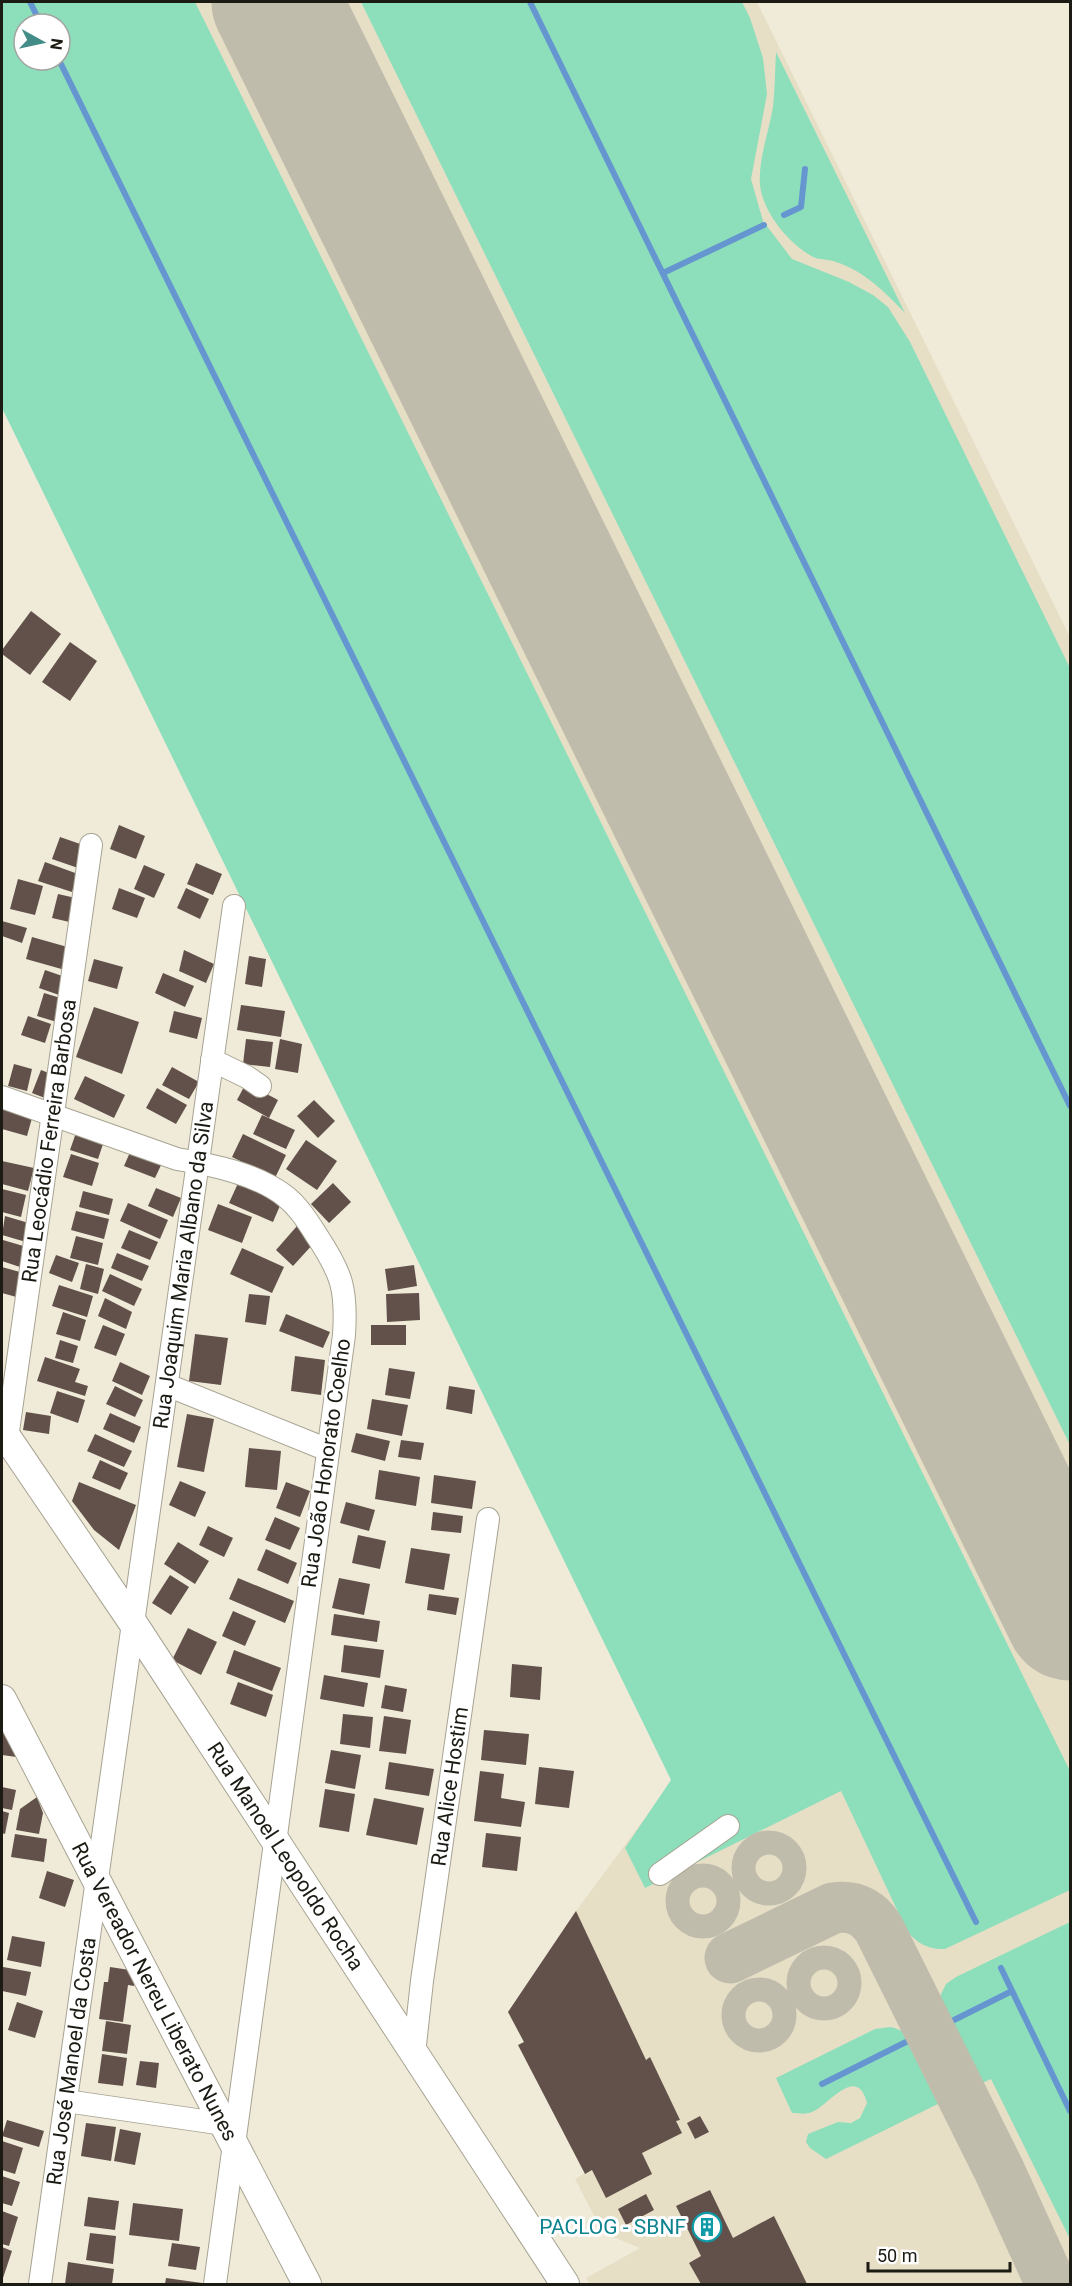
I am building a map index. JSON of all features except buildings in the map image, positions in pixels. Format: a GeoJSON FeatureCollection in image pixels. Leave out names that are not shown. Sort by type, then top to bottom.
{"type":"FeatureCollection","features":[{"type":"Feature","properties":{"kind":"main road","name":"Rua Manoel Leopoldo Rocha"},"geometry":{"type":"LineString","coordinates":[[4,1434],[133,1623],[565,2284]]}},
{"type":"Feature","properties":{"kind":"main road","name":"Rua Vereador Nereu Liberato Nunes"},"geometry":{"type":"LineString","coordinates":[[2,1699],[308,2284]]}},
{"type":"Feature","properties":{"kind":"street","name":"Rua Leocádio Ferreira Barbosa"},"geometry":{"type":"LineString","coordinates":[[4,1434],[53,1116],[91,845]]}},
{"type":"Feature","properties":{"kind":"street","name":"Rua Joaquim Maria Albano da Silva"},"geometry":{"type":"LineString","coordinates":[[133,1623],[234,906]]}},
{"type":"Feature","properties":{"kind":"street"},"geometry":{"type":"LineString","coordinates":[[212,1060],[260,1086]]}},
{"type":"Feature","properties":{"kind":"street","name":"Rua João Honorato Coelho"},"geometry":{"type":"LineString","coordinates":[[2,1097],[177,1159],[198,1162],[249,1177],[270,1186],[287,1197],[301,1212],[334,1262],[343,1287],[345,1308],[328,1450],[274,1841],[229,2134],[215,2284]]}},
{"type":"Feature","properties":{"kind":"street"},"geometry":{"type":"LineString","coordinates":[[167,1384],[328,1450]]}},
{"type":"Feature","properties":{"kind":"street","name":"Rua Alice Hostim"},"geometry":{"type":"LineString","coordinates":[[414,2054],[422,1981],[488,1519]]}},
{"type":"Feature","properties":{"kind":"street","name":"Rua José Manoel da Costa"},"geometry":{"type":"LineString","coordinates":[[40,2284],[133,1623]]}},
{"type":"Feature","properties":{"kind":"street"},"geometry":{"type":"LineString","coordinates":[[660,1874],[728,1826]]}},
{"type":"Feature","properties":{"kind":"street"},"geometry":{"type":"LineString","coordinates":[[66,2101],[229,2134]]}},
{"type":"Feature","properties":{"kind":"shaded area"},"geometry":{"type":"Polygon","coordinates":[[[2,2],[757,2],[1070,637],[1070,2284],[590,2284],[586,2278],[640,2248],[603,2233],[575,2179],[585,2173],[518,2045],[524,2042],[508,2012],[576,1911],[673,1780],[28,72],[72,72],[72,12],[12,12],[12,28],[2,2]]]}},
{"type":"Feature","properties":{"kind":"green space"},"geometry":{"type":"Polygon","coordinates":[[[2,2],[195,2],[1070,1771],[1070,1890],[945,1949],[923,1945],[907,1931],[841,1791],[645,1888],[625,1848],[671,1780],[2,408],[2,2]]]}},
{"type":"Feature","properties":{"kind":"green space"},"geometry":{"type":"Polygon","coordinates":[[[361,2],[742,2],[750,18],[763,58],[767,94],[751,179],[763,221],[792,259],[849,282],[873,295],[888,307],[910,342],[1070,668],[1070,1445],[361,2]]]}},
{"type":"Feature","properties":{"kind":"green space"},"geometry":{"type":"Polygon","coordinates":[[[776,52],[905,313],[882,290],[856,271],[833,261],[813,257],[804,251],[786,236],[766,206],[762,196],[760,175],[773,107],[776,52]]]}},
{"type":"Feature","properties":{"kind":"green space"},"geometry":{"type":"Polygon","coordinates":[[[1070,1922],[1070,2239],[991,2079],[976,2086],[939,2012],[941,1994],[946,1984],[956,1977],[1070,1922]]]}},
{"type":"Feature","properties":{"kind":"green space"},"geometry":{"type":"Polygon","coordinates":[[[890,2027],[911,2037],[919,2045],[926,2055],[946,2100],[826,2159],[810,2148],[806,2142],[808,2134],[838,2122],[851,2123],[860,2118],[867,2103],[862,2092],[856,2087],[849,2087],[812,2112],[792,2113],[776,2078],[875,2029],[890,2027]]]}},
{"type":"Feature","properties":{"kind":"waterway"},"geometry":{"type":"LineString","coordinates":[[30,2],[35,12]]}},
{"type":"Feature","properties":{"kind":"waterway"},"geometry":{"type":"LineString","coordinates":[[530,2],[1070,1106]]}},
{"type":"Feature","properties":{"kind":"waterway"},"geometry":{"type":"LineString","coordinates":[[65,72],[976,1922]]}},
{"type":"Feature","properties":{"kind":"waterway"},"geometry":{"type":"LineString","coordinates":[[784,215],[801,207],[805,169]]}},
{"type":"Feature","properties":{"kind":"waterway"},"geometry":{"type":"LineString","coordinates":[[663,273],[764,225]]}},
{"type":"Feature","properties":{"kind":"waterway"},"geometry":{"type":"LineString","coordinates":[[1001,1968],[1070,2111]]}},
{"type":"Feature","properties":{"kind":"waterway"},"geometry":{"type":"LineString","coordinates":[[954,2020],[1012,1991]]}},
{"type":"Feature","properties":{"kind":"waterway"},"geometry":{"type":"LineString","coordinates":[[822,2084],[906,2042]]}},
{"type":"Feature","properties":{"kind":"taxiway"},"geometry":{"type":"LineString","coordinates":[[769,1856],[774,1857],[780,1863],[781,1868],[780,1873],[774,1879],[769,1880],[764,1879],[758,1873],[757,1868],[758,1863],[764,1857],[769,1856]]}},
{"type":"Feature","properties":{"kind":"taxiway"},"geometry":{"type":"LineString","coordinates":[[703,1889],[708,1890],[714,1896],[715,1901],[714,1906],[708,1912],[703,1913],[698,1912],[692,1906],[691,1901],[692,1896],[698,1890],[703,1889]]}},
{"type":"Feature","properties":{"kind":"taxiway"},"geometry":{"type":"LineString","coordinates":[[730,1958],[833,1908],[854,1909],[870,1918],[879,1929],[999,2170],[1051,2284]]}},
{"type":"Feature","properties":{"kind":"taxiway"},"geometry":{"type":"LineString","coordinates":[[824,1971],[829,1972],[835,1978],[836,1983],[835,1988],[829,1994],[824,1995],[819,1994],[813,1988],[812,1983],[813,1978],[819,1972],[824,1971]]}},
{"type":"Feature","properties":{"kind":"taxiway"},"geometry":{"type":"LineString","coordinates":[[759,2003],[764,2004],[770,2010],[771,2015],[770,2020],[764,2026],[759,2027],[754,2026],[748,2020],[747,2015],[748,2010],[754,2004],[759,2003]]}},
{"type":"Feature","properties":{"kind":"runway"},"geometry":{"type":"LineString","coordinates":[[276,2],[1070,1616]]}},
{"type":"Feature","properties":{"kind":"place","name":"PACLOG - SBNF"},"geometry":{"type":"Point","coordinates":[707,2227]}}]}
